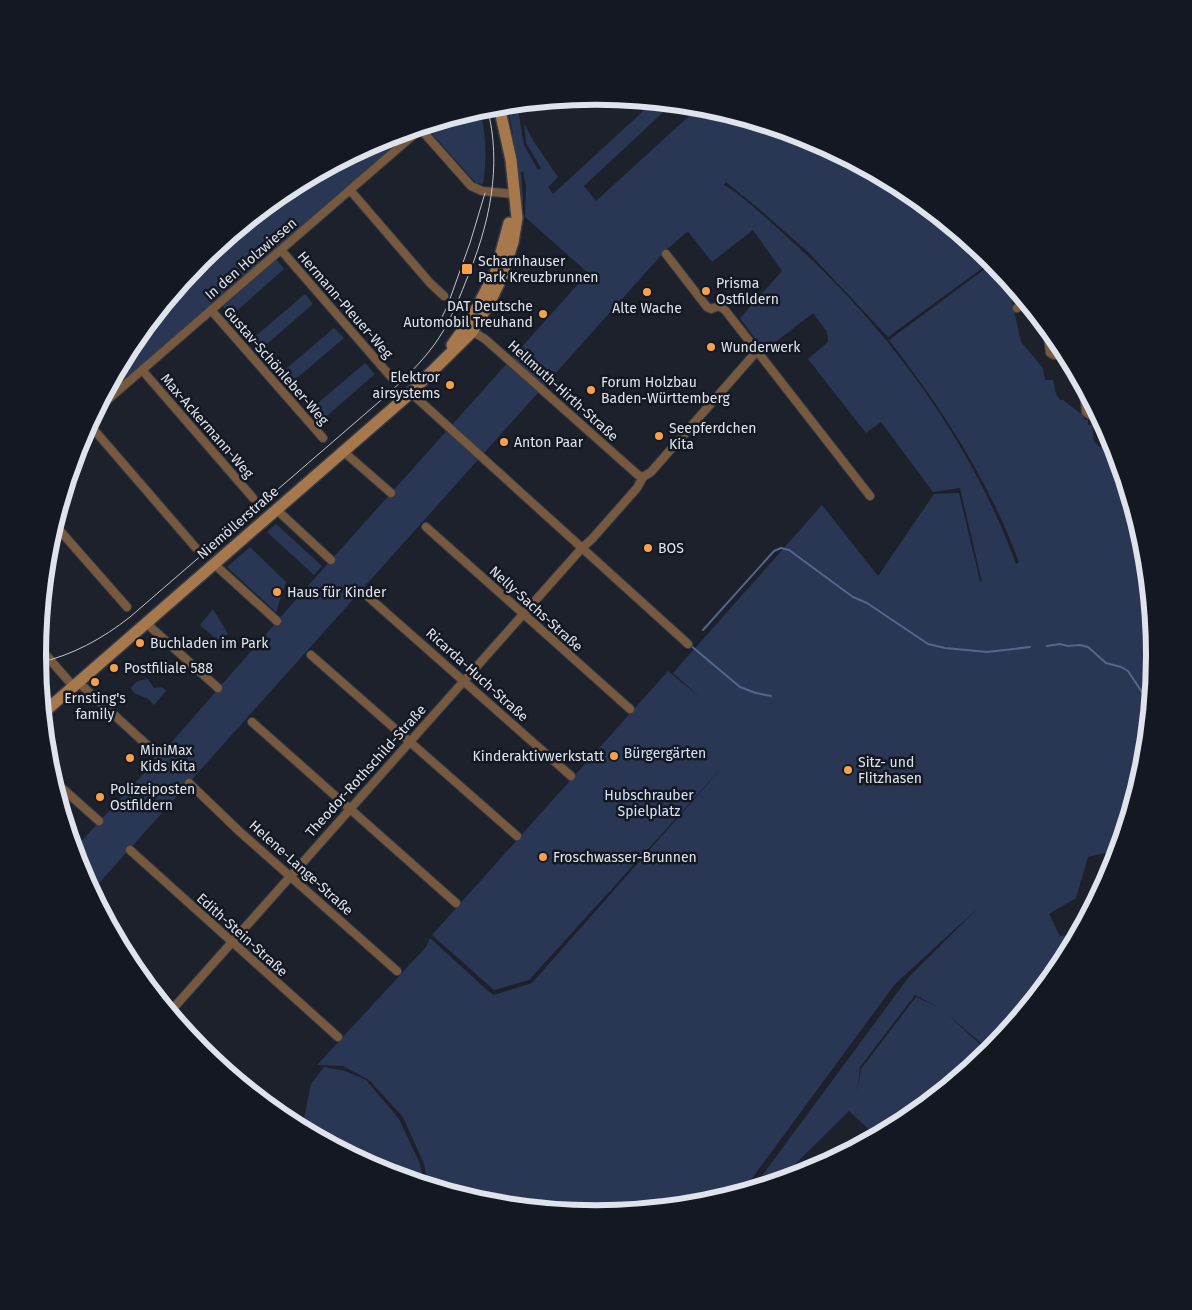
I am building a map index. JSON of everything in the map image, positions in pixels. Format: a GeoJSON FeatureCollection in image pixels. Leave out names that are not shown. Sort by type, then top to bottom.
{"type":"FeatureCollection","features":[{"type":"Feature","properties":{"kind":"main road","name":"Niemöllerstraße"},"geometry":{"type":"LineString","coordinates":[[49,708],[411,393],[461,344],[496,271],[514,197],[510,150],[501,114]]}},
{"type":"Feature","properties":{"kind":"street","name":"In den Holzwiesen"},"geometry":{"type":"LineString","coordinates":[[424,133],[471,186],[482,191],[514,197]]}},
{"type":"Feature","properties":{"kind":"street","name":"In den Holzwiesen"},"geometry":{"type":"LineString","coordinates":[[111,397],[409,138]]}},
{"type":"Feature","properties":{"kind":"street"},"geometry":{"type":"LineString","coordinates":[[350,190],[430,283],[444,296]]}},
{"type":"Feature","properties":{"kind":"street","name":"Hermann-Pleuer-Weg"},"geometry":{"type":"LineString","coordinates":[[281,250],[391,377]]}},
{"type":"Feature","properties":{"kind":"street"},"geometry":{"type":"LineString","coordinates":[[666,254],[705,305],[711,309],[719,306],[724,308],[870,496]]}},
{"type":"Feature","properties":{"kind":"street"},"geometry":{"type":"LineString","coordinates":[[1016,308],[1020,306]]}},
{"type":"Feature","properties":{"kind":"street","name":"Gustav-Schönleber-Weg"},"geometry":{"type":"LineString","coordinates":[[211,310],[323,438]]}},
{"type":"Feature","properties":{"kind":"street","name":"Hellmuth-Hirth-Straße"},"geometry":{"type":"LineString","coordinates":[[468,329],[480,334],[638,475],[643,477]]}},
{"type":"Feature","properties":{"kind":"street"},"geometry":{"type":"LineString","coordinates":[[1049,344],[1050,353],[1057,356]]}},
{"type":"Feature","properties":{"kind":"street","name":"Theodor-Rothschild-Straße"},"geometry":{"type":"LineString","coordinates":[[174,1007],[464,680],[631,495],[643,477],[651,472],[757,351]]}},
{"type":"Feature","properties":{"kind":"street","name":"Max-Ackermann-Weg"},"geometry":{"type":"LineString","coordinates":[[142,370],[253,498]]}},
{"type":"Feature","properties":{"kind":"street"},"geometry":{"type":"LineString","coordinates":[[411,393],[688,644]]}},
{"type":"Feature","properties":{"kind":"street"},"geometry":{"type":"LineString","coordinates":[[1085,405],[1086,412],[1090,415]]}},
{"type":"Feature","properties":{"kind":"street"},"geometry":{"type":"LineString","coordinates":[[95,430],[196,548]]}},
{"type":"Feature","properties":{"kind":"street"},"geometry":{"type":"LineString","coordinates":[[344,452],[391,493]]}},
{"type":"Feature","properties":{"kind":"street"},"geometry":{"type":"LineString","coordinates":[[276,510],[331,560]]}},
{"type":"Feature","properties":{"kind":"street","name":"Nelly-Sachs-Straße"},"geometry":{"type":"LineString","coordinates":[[426,527],[630,709]]}},
{"type":"Feature","properties":{"kind":"street"},"geometry":{"type":"LineString","coordinates":[[61,531],[127,607]]}},
{"type":"Feature","properties":{"kind":"street"},"geometry":{"type":"LineString","coordinates":[[214,564],[277,621]]}},
{"type":"Feature","properties":{"kind":"street","name":"Ricarda-Huch-Straße"},"geometry":{"type":"LineString","coordinates":[[365,594],[571,776]]}},
{"type":"Feature","properties":{"kind":"street"},"geometry":{"type":"LineString","coordinates":[[146,623],[218,688]]}},
{"type":"Feature","properties":{"kind":"street"},"geometry":{"type":"LineString","coordinates":[[46,654],[76,684],[158,755]]}},
{"type":"Feature","properties":{"kind":"street"},"geometry":{"type":"LineString","coordinates":[[311,655],[517,836]]}},
{"type":"Feature","properties":{"kind":"street"},"geometry":{"type":"LineString","coordinates":[[252,722],[456,903]]}},
{"type":"Feature","properties":{"kind":"street","name":"Helene-Lange-Straße"},"geometry":{"type":"LineString","coordinates":[[189,783],[192,788],[397,971]]}},
{"type":"Feature","properties":{"kind":"street"},"geometry":{"type":"LineString","coordinates":[[63,789],[99,821]]}},
{"type":"Feature","properties":{"kind":"street","name":"Edith-Stein-Straße"},"geometry":{"type":"LineString","coordinates":[[130,850],[338,1037]]}},
{"type":"Feature","properties":{"kind":"green space"},"geometry":{"type":"Polygon","coordinates":[[[647,108],[666,110],[584,186],[596,201],[691,114],[773,134],[806,147],[871,179],[931,219],[985,266],[888,337],[809,253],[726,182],[724,185],[755,208],[822,270],[857,306],[890,345],[921,386],[975,472],[997,517],[1016,564],[1019,562],[1007,532],[963,446],[928,393],[889,340],[987,268],[1011,295],[1021,342],[1043,368],[1045,380],[1053,380],[1056,394],[1060,400],[1063,400],[1082,413],[1085,420],[1088,420],[1088,425],[1092,425],[1094,441],[1099,447],[1105,447],[1106,455],[1117,478],[1127,513],[1141,583],[1145,619],[1145,691],[1141,727],[1127,797],[1117,832],[1109,852],[1088,857],[1076,898],[1049,914],[1060,936],[1069,935],[1032,990],[1009,1017],[984,1045],[947,1014],[982,1047],[931,1091],[871,1131],[849,1111],[790,1169],[759,1180],[908,978],[979,907],[895,984],[749,1183],[703,1194],[632,1204],[560,1204],[524,1200],[489,1194],[427,1178],[424,1164],[403,1117],[369,1080],[343,1066],[317,1065],[426,947],[430,938],[494,995],[532,983],[728,761],[529,980],[494,990],[432,935],[668,671],[702,699],[673,673],[822,505],[878,576],[934,494],[959,493],[980,581],[982,582],[960,488],[933,492],[881,422],[866,433],[808,359],[828,342],[827,332],[813,313],[764,351],[740,318],[782,271],[753,230],[712,262],[687,232],[665,251],[97,885],[79,843],[156,760],[314,579],[588,273],[525,217],[526,186],[523,171],[521,172],[522,214],[520,215],[520,180],[509,113],[518,111],[524,145],[538,170],[541,168],[526,143],[524,123],[534,142],[558,177],[548,187],[553,194],[647,108]],[[915,995],[860,1067],[857,1093],[861,1069],[916,997],[940,1008],[915,995]]]}},
{"type":"Feature","properties":{"kind":"green space"},"geometry":{"type":"Polygon","coordinates":[[[482,118],[485,165],[483,184],[476,183],[429,131],[482,118]]]}},
{"type":"Feature","properties":{"kind":"green space"},"geometry":{"type":"Polygon","coordinates":[[[401,141],[114,392],[160,320],[207,266],[234,242],[261,219],[321,179],[353,162],[401,141]]]}},
{"type":"Feature","properties":{"kind":"green space"},"geometry":{"type":"Polygon","coordinates":[[[276,259],[284,269],[231,316],[223,307],[276,259]]]}},
{"type":"Feature","properties":{"kind":"green space"},"geometry":{"type":"Polygon","coordinates":[[[305,294],[313,304],[260,350],[251,340],[305,294]]]}},
{"type":"Feature","properties":{"kind":"green space"},"geometry":{"type":"Polygon","coordinates":[[[334,328],[344,338],[290,384],[281,373],[334,328]]]}},
{"type":"Feature","properties":{"kind":"green space"},"geometry":{"type":"Polygon","coordinates":[[[365,363],[375,374],[321,421],[311,409],[365,363]]]}},
{"type":"Feature","properties":{"kind":"green space"},"geometry":{"type":"Polygon","coordinates":[[[276,524],[322,566],[314,575],[267,532],[276,524]]]}},
{"type":"Feature","properties":{"kind":"green space"},"geometry":{"type":"Polygon","coordinates":[[[250,547],[286,582],[276,612],[227,567],[250,547]]]}},
{"type":"Feature","properties":{"kind":"green space"},"geometry":{"type":"Polygon","coordinates":[[[213,609],[228,634],[217,640],[200,625],[213,609]]]}},
{"type":"Feature","properties":{"kind":"green space"},"geometry":{"type":"Polygon","coordinates":[[[148,679],[154,688],[162,687],[166,691],[154,705],[148,699],[134,693],[131,688],[138,681],[148,679]]]}},
{"type":"Feature","properties":{"kind":"green space"},"geometry":{"type":"Polygon","coordinates":[[[324,1067],[345,1071],[366,1080],[399,1119],[420,1164],[423,1177],[353,1148],[304,1120],[311,1084],[324,1067]]]}},
{"type":"Feature","properties":{"kind":"waterway"},"geometry":{"type":"LineString","coordinates":[[703,630],[774,551],[781,548],[789,550],[853,597],[867,603],[928,644],[945,648],[987,652],[1030,647]]}},
{"type":"Feature","properties":{"kind":"waterway"},"geometry":{"type":"LineString","coordinates":[[1047,646],[1060,644],[1088,647],[1106,663],[1128,671],[1145,695]]}},
{"type":"Feature","properties":{"kind":"waterway"},"geometry":{"type":"LineString","coordinates":[[690,645],[740,687],[771,696]]}},
{"type":"Feature","properties":{"kind":"tram line"},"geometry":{"type":"LineString","coordinates":[[46,661],[87,645],[130,617],[387,395],[429,352],[444,330],[456,306],[474,260],[487,217],[491,196],[494,151],[489,116]]}},
{"type":"Feature","properties":{"kind":"tram line"},"geometry":{"type":"LineString","coordinates":[[437,327],[447,307],[470,243],[485,193]]}},
{"type":"Feature","properties":{"kind":"place","name":"Scharnhauser Park Kreuzbrunnen"},"geometry":{"type":"Point","coordinates":[467,269]}},
{"type":"Feature","properties":{"kind":"place","name":"Prisma Ostfildern"},"geometry":{"type":"Point","coordinates":[706,291]}},
{"type":"Feature","properties":{"kind":"place","name":"Alte Wache"},"geometry":{"type":"Point","coordinates":[647,292]}},
{"type":"Feature","properties":{"kind":"place","name":"DAT Deutsche Automobil Treuhand"},"geometry":{"type":"Point","coordinates":[543,314]}},
{"type":"Feature","properties":{"kind":"place","name":"Wunderwerk"},"geometry":{"type":"Point","coordinates":[711,347]}},
{"type":"Feature","properties":{"kind":"place","name":"Elektror airsystems"},"geometry":{"type":"Point","coordinates":[450,385]}},
{"type":"Feature","properties":{"kind":"place","name":"Forum Holzbau Baden-Württemberg"},"geometry":{"type":"Point","coordinates":[591,390]}},
{"type":"Feature","properties":{"kind":"place","name":"Seepferdchen Kita"},"geometry":{"type":"Point","coordinates":[659,436]}},
{"type":"Feature","properties":{"kind":"place","name":"Anton Paar"},"geometry":{"type":"Point","coordinates":[504,442]}},
{"type":"Feature","properties":{"kind":"place","name":"BOS"},"geometry":{"type":"Point","coordinates":[648,548]}},
{"type":"Feature","properties":{"kind":"place","name":"Haus für Kinder"},"geometry":{"type":"Point","coordinates":[277,592]}},
{"type":"Feature","properties":{"kind":"place","name":"Buchladen im Park"},"geometry":{"type":"Point","coordinates":[140,643]}},
{"type":"Feature","properties":{"kind":"place","name":"Postfiliale 588"},"geometry":{"type":"Point","coordinates":[114,668]}},
{"type":"Feature","properties":{"kind":"place","name":"Ernsting's family"},"geometry":{"type":"Point","coordinates":[95,682]}},
{"type":"Feature","properties":{"kind":"place","name":"Kinderaktivwerkstatt"},"geometry":{"type":"Point","coordinates":[614,756]}},
{"type":"Feature","properties":{"kind":"place","name":"MiniMax Kids Kita"},"geometry":{"type":"Point","coordinates":[130,758]}},
{"type":"Feature","properties":{"kind":"place","name":"Sitz- und Flitzhasen"},"geometry":{"type":"Point","coordinates":[848,770]}},
{"type":"Feature","properties":{"kind":"place","name":"Polizeiposten Ostfildern"},"geometry":{"type":"Point","coordinates":[100,797]}},
{"type":"Feature","properties":{"kind":"place","name":"Froschwasser-Brunnen"},"geometry":{"type":"Point","coordinates":[543,857]}},
{"type":"Feature","properties":{"kind":"park label","name":"Bürgergärten"},"geometry":{"type":"Point","coordinates":[665,753]}},
{"type":"Feature","properties":{"kind":"park label","name":"Hubschrauber Spielplatz"},"geometry":{"type":"Point","coordinates":[649,804]}}]}
